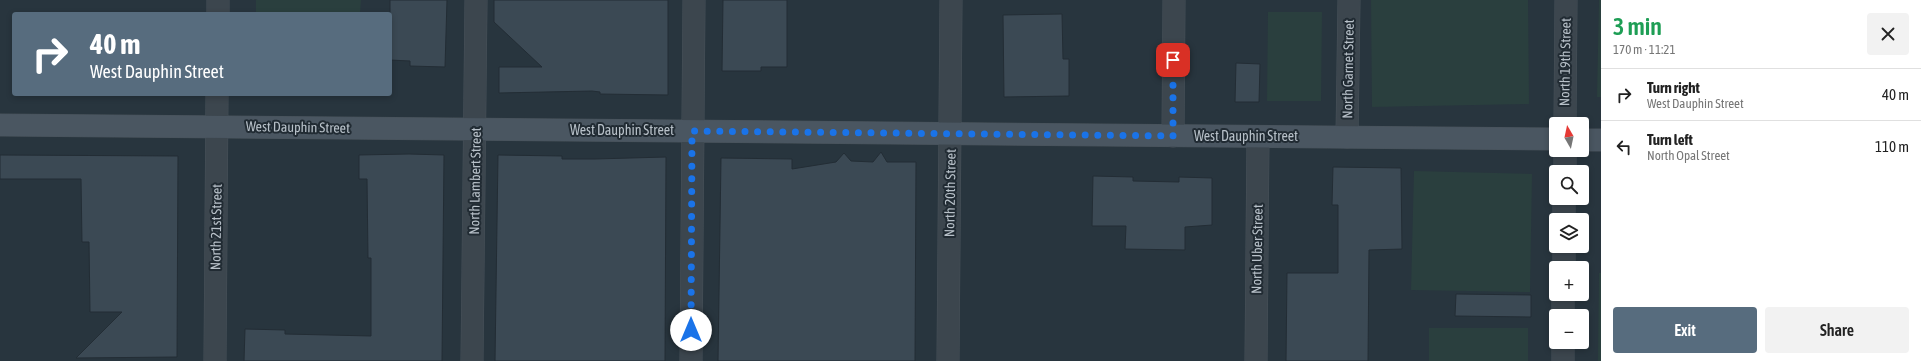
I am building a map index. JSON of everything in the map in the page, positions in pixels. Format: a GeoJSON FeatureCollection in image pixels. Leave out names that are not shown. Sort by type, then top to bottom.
{"type":"FeatureCollection","features":[{"type":"Feature","properties":{"kind":"street"},"geometry":{"type":"LineString","coordinates":[[218,0],[218,12]]}},
{"type":"Feature","properties":{"kind":"street","name":"North Lambert Street"},"geometry":{"type":"LineString","coordinates":[[472,361],[476,0]]}},
{"type":"Feature","properties":{"kind":"street"},"geometry":{"type":"LineString","coordinates":[[691,361],[694,0]]}},
{"type":"Feature","properties":{"kind":"street","name":"North 20th Street"},"geometry":{"type":"LineString","coordinates":[[948,361],[951,0]]}},
{"type":"Feature","properties":{"kind":"street"},"geometry":{"type":"LineString","coordinates":[[1173,136],[1174,0]]}},
{"type":"Feature","properties":{"kind":"street","name":"North Garnet Street"},"geometry":{"type":"LineString","coordinates":[[1347,137],[1348,0]]}},
{"type":"Feature","properties":{"kind":"street","name":"North 19th Street"},"geometry":{"type":"LineString","coordinates":[[1565,117],[1566,0]]}},
{"type":"Feature","properties":{"kind":"street","name":"North 21st Street"},"geometry":{"type":"LineString","coordinates":[[215,361],[217,96]]}},
{"type":"Feature","properties":{"kind":"street","name":"West Dauphin Street"},"geometry":{"type":"LineString","coordinates":[[0,125],[1549,139]]}},
{"type":"Feature","properties":{"kind":"street","name":"North Uber Street"},"geometry":{"type":"LineString","coordinates":[[1256,361],[1258,137]]}},
{"type":"Feature","properties":{"kind":"street"},"geometry":{"type":"LineString","coordinates":[[1589,140],[1601,140]]}},
{"type":"Feature","properties":{"kind":"street"},"geometry":{"type":"LineString","coordinates":[[1563,349],[1563,361]]}},
{"type":"Feature","properties":{"kind":"green space"},"geometry":{"type":"Polygon","coordinates":[[[256,0],[361,0],[360,12],[256,12],[256,0]]]}},
{"type":"Feature","properties":{"kind":"green space"},"geometry":{"type":"Polygon","coordinates":[[[1371,0],[1528,0],[1529,104],[1372,107],[1371,0]]]}},
{"type":"Feature","properties":{"kind":"green space"},"geometry":{"type":"Polygon","coordinates":[[[1599,0],[1601,0],[1601,97],[1597,97],[1599,0]]]}},
{"type":"Feature","properties":{"kind":"green space"},"geometry":{"type":"Polygon","coordinates":[[[1268,12],[1322,12],[1321,101],[1267,101],[1268,12]]]}},
{"type":"Feature","properties":{"kind":"green space"},"geometry":{"type":"Polygon","coordinates":[[[1414,171],[1532,174],[1530,292],[1411,290],[1414,171]]]}},
{"type":"Feature","properties":{"kind":"green space"},"geometry":{"type":"Polygon","coordinates":[[[1599,273],[1601,273],[1601,361],[1598,361],[1599,273]]]}},
{"type":"Feature","properties":{"kind":"green space"},"geometry":{"type":"Polygon","coordinates":[[[1429,328],[1528,328],[1528,361],[1429,361],[1429,328]]]}},
{"type":"Feature","properties":{"kind":"building"},"geometry":{"type":"Polygon","coordinates":[[[390,0],[447,0],[445,67],[410,66],[410,61],[392,60],[392,12],[390,12],[390,0]]]}},
{"type":"Feature","properties":{"kind":"building"},"geometry":{"type":"Polygon","coordinates":[[[494,0],[668,0],[668,95],[600,94],[600,92],[592,91],[499,93],[499,67],[542,67],[494,22],[494,0]]]}},
{"type":"Feature","properties":{"kind":"building"},"geometry":{"type":"Polygon","coordinates":[[[723,0],[787,0],[787,67],[761,67],[761,71],[722,71],[723,0]]]}},
{"type":"Feature","properties":{"kind":"building"},"geometry":{"type":"Polygon","coordinates":[[[1062,14],[1063,59],[1069,59],[1069,96],[1004,97],[1003,15],[1062,14]]]}},
{"type":"Feature","properties":{"kind":"building"},"geometry":{"type":"Polygon","coordinates":[[[1236,63],[1260,64],[1259,102],[1235,102],[1236,63]]]}},
{"type":"Feature","properties":{"kind":"building"},"geometry":{"type":"Polygon","coordinates":[[[881,152],[887,162],[916,162],[915,361],[718,361],[721,158],[792,159],[792,169],[836,162],[844,153],[851,161],[873,162],[881,152]]]}},
{"type":"Feature","properties":{"kind":"building"},"geometry":{"type":"Polygon","coordinates":[[[0,155],[178,156],[177,357],[76,358],[122,312],[90,312],[89,242],[82,242],[81,179],[0,179],[0,155]]]}},
{"type":"Feature","properties":{"kind":"building"},"geometry":{"type":"Polygon","coordinates":[[[359,155],[444,155],[442,361],[244,361],[245,329],[285,330],[285,334],[371,336],[371,258],[368,258],[367,179],[359,179],[359,155]]]}},
{"type":"Feature","properties":{"kind":"building"},"geometry":{"type":"Polygon","coordinates":[[[498,155],[562,156],[562,159],[666,157],[665,361],[495,361],[498,155]]]}},
{"type":"Feature","properties":{"kind":"building"},"geometry":{"type":"Polygon","coordinates":[[[1333,167],[1401,168],[1402,249],[1369,250],[1368,361],[1286,361],[1287,273],[1338,273],[1338,205],[1332,205],[1333,167]]]}},
{"type":"Feature","properties":{"kind":"building"},"geometry":{"type":"Polygon","coordinates":[[[1093,176],[1133,177],[1133,181],[1179,182],[1179,177],[1212,178],[1212,225],[1185,227],[1185,250],[1125,249],[1126,226],[1092,226],[1093,176]]]}},
{"type":"Feature","properties":{"kind":"building"},"geometry":{"type":"Polygon","coordinates":[[[1456,294],[1531,295],[1531,317],[1455,316],[1456,294]]]}},
{"type":"Feature","properties":{"kind":"route"},"geometry":{"type":"LineString","coordinates":[[691,330],[692,131],[1173,136],[1173,60]]}}]}
